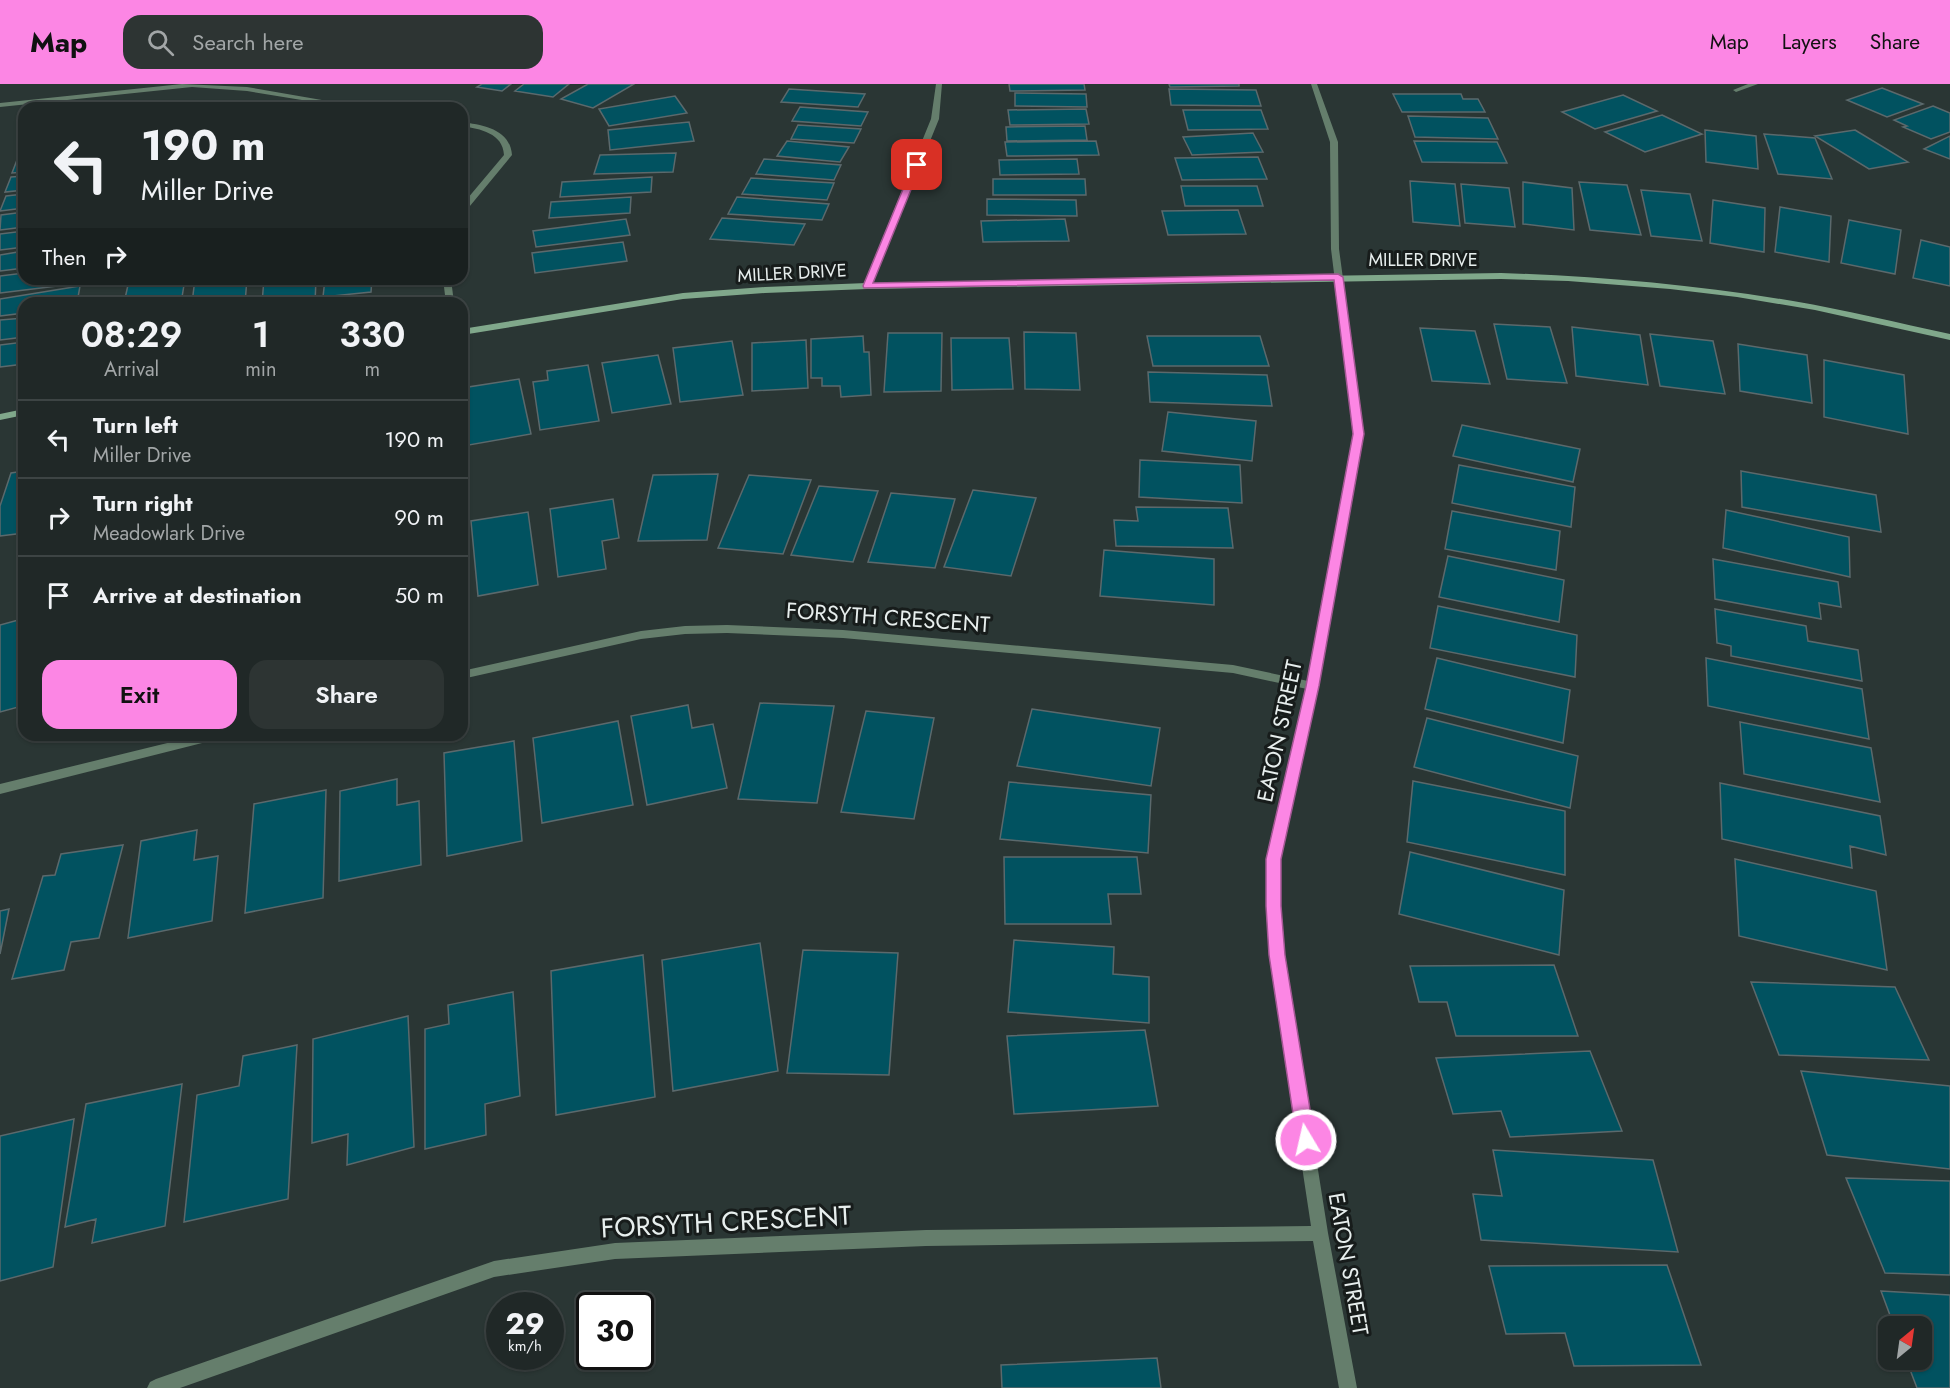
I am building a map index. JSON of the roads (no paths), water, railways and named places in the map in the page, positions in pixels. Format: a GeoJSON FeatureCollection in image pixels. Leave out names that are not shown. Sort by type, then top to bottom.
{"type":"FeatureCollection","features":[{"type":"Feature","properties":{"kind":"street"},"geometry":{"type":"LineString","coordinates":[[867,286],[935,119],[939,84]]}},
{"type":"Feature","properties":{"kind":"street","name":"EATON STREET"},"geometry":{"type":"LineString","coordinates":[[1314,84],[1334,142],[1335,243],[1359,434],[1313,686],[1274,859],[1273,906],[1277,955],[1320,1233],[1348,1388]]}},
{"type":"Feature","properties":{"kind":"street"},"geometry":{"type":"LineString","coordinates":[[1736,90],[1755,84]]}},
{"type":"Feature","properties":{"kind":"street"},"geometry":{"type":"LineString","coordinates":[[29,102],[192,85],[247,89],[327,102]]}},
{"type":"Feature","properties":{"kind":"street"},"geometry":{"type":"LineString","coordinates":[[0,105],[18,103]]}},
{"type":"Feature","properties":{"kind":"street"},"geometry":{"type":"LineString","coordinates":[[468,126],[496,134],[504,139],[509,151],[508,156],[468,203]]}},
{"type":"Feature","properties":{"kind":"street","name":"MILLER DRIVE"},"geometry":{"type":"LineString","coordinates":[[468,331],[683,296],[765,290],[1338,277],[1540,277],[1659,284],[1770,300],[1950,337]]}},
{"type":"Feature","properties":{"kind":"street"},"geometry":{"type":"LineString","coordinates":[[0,417],[18,413]]}},
{"type":"Feature","properties":{"kind":"street","name":"FORSYTH CRESCENT"},"geometry":{"type":"LineString","coordinates":[[468,674],[641,635],[685,630],[727,629],[843,634],[1233,669],[1313,686]]}},
{"type":"Feature","properties":{"kind":"street"},"geometry":{"type":"LineString","coordinates":[[0,789],[194,741]]}},
{"type":"Feature","properties":{"kind":"street","name":"FORSYTH CRESCENT"},"geometry":{"type":"LineString","coordinates":[[156,1388],[494,1269],[615,1251],[926,1238],[1320,1233]]}}]}
